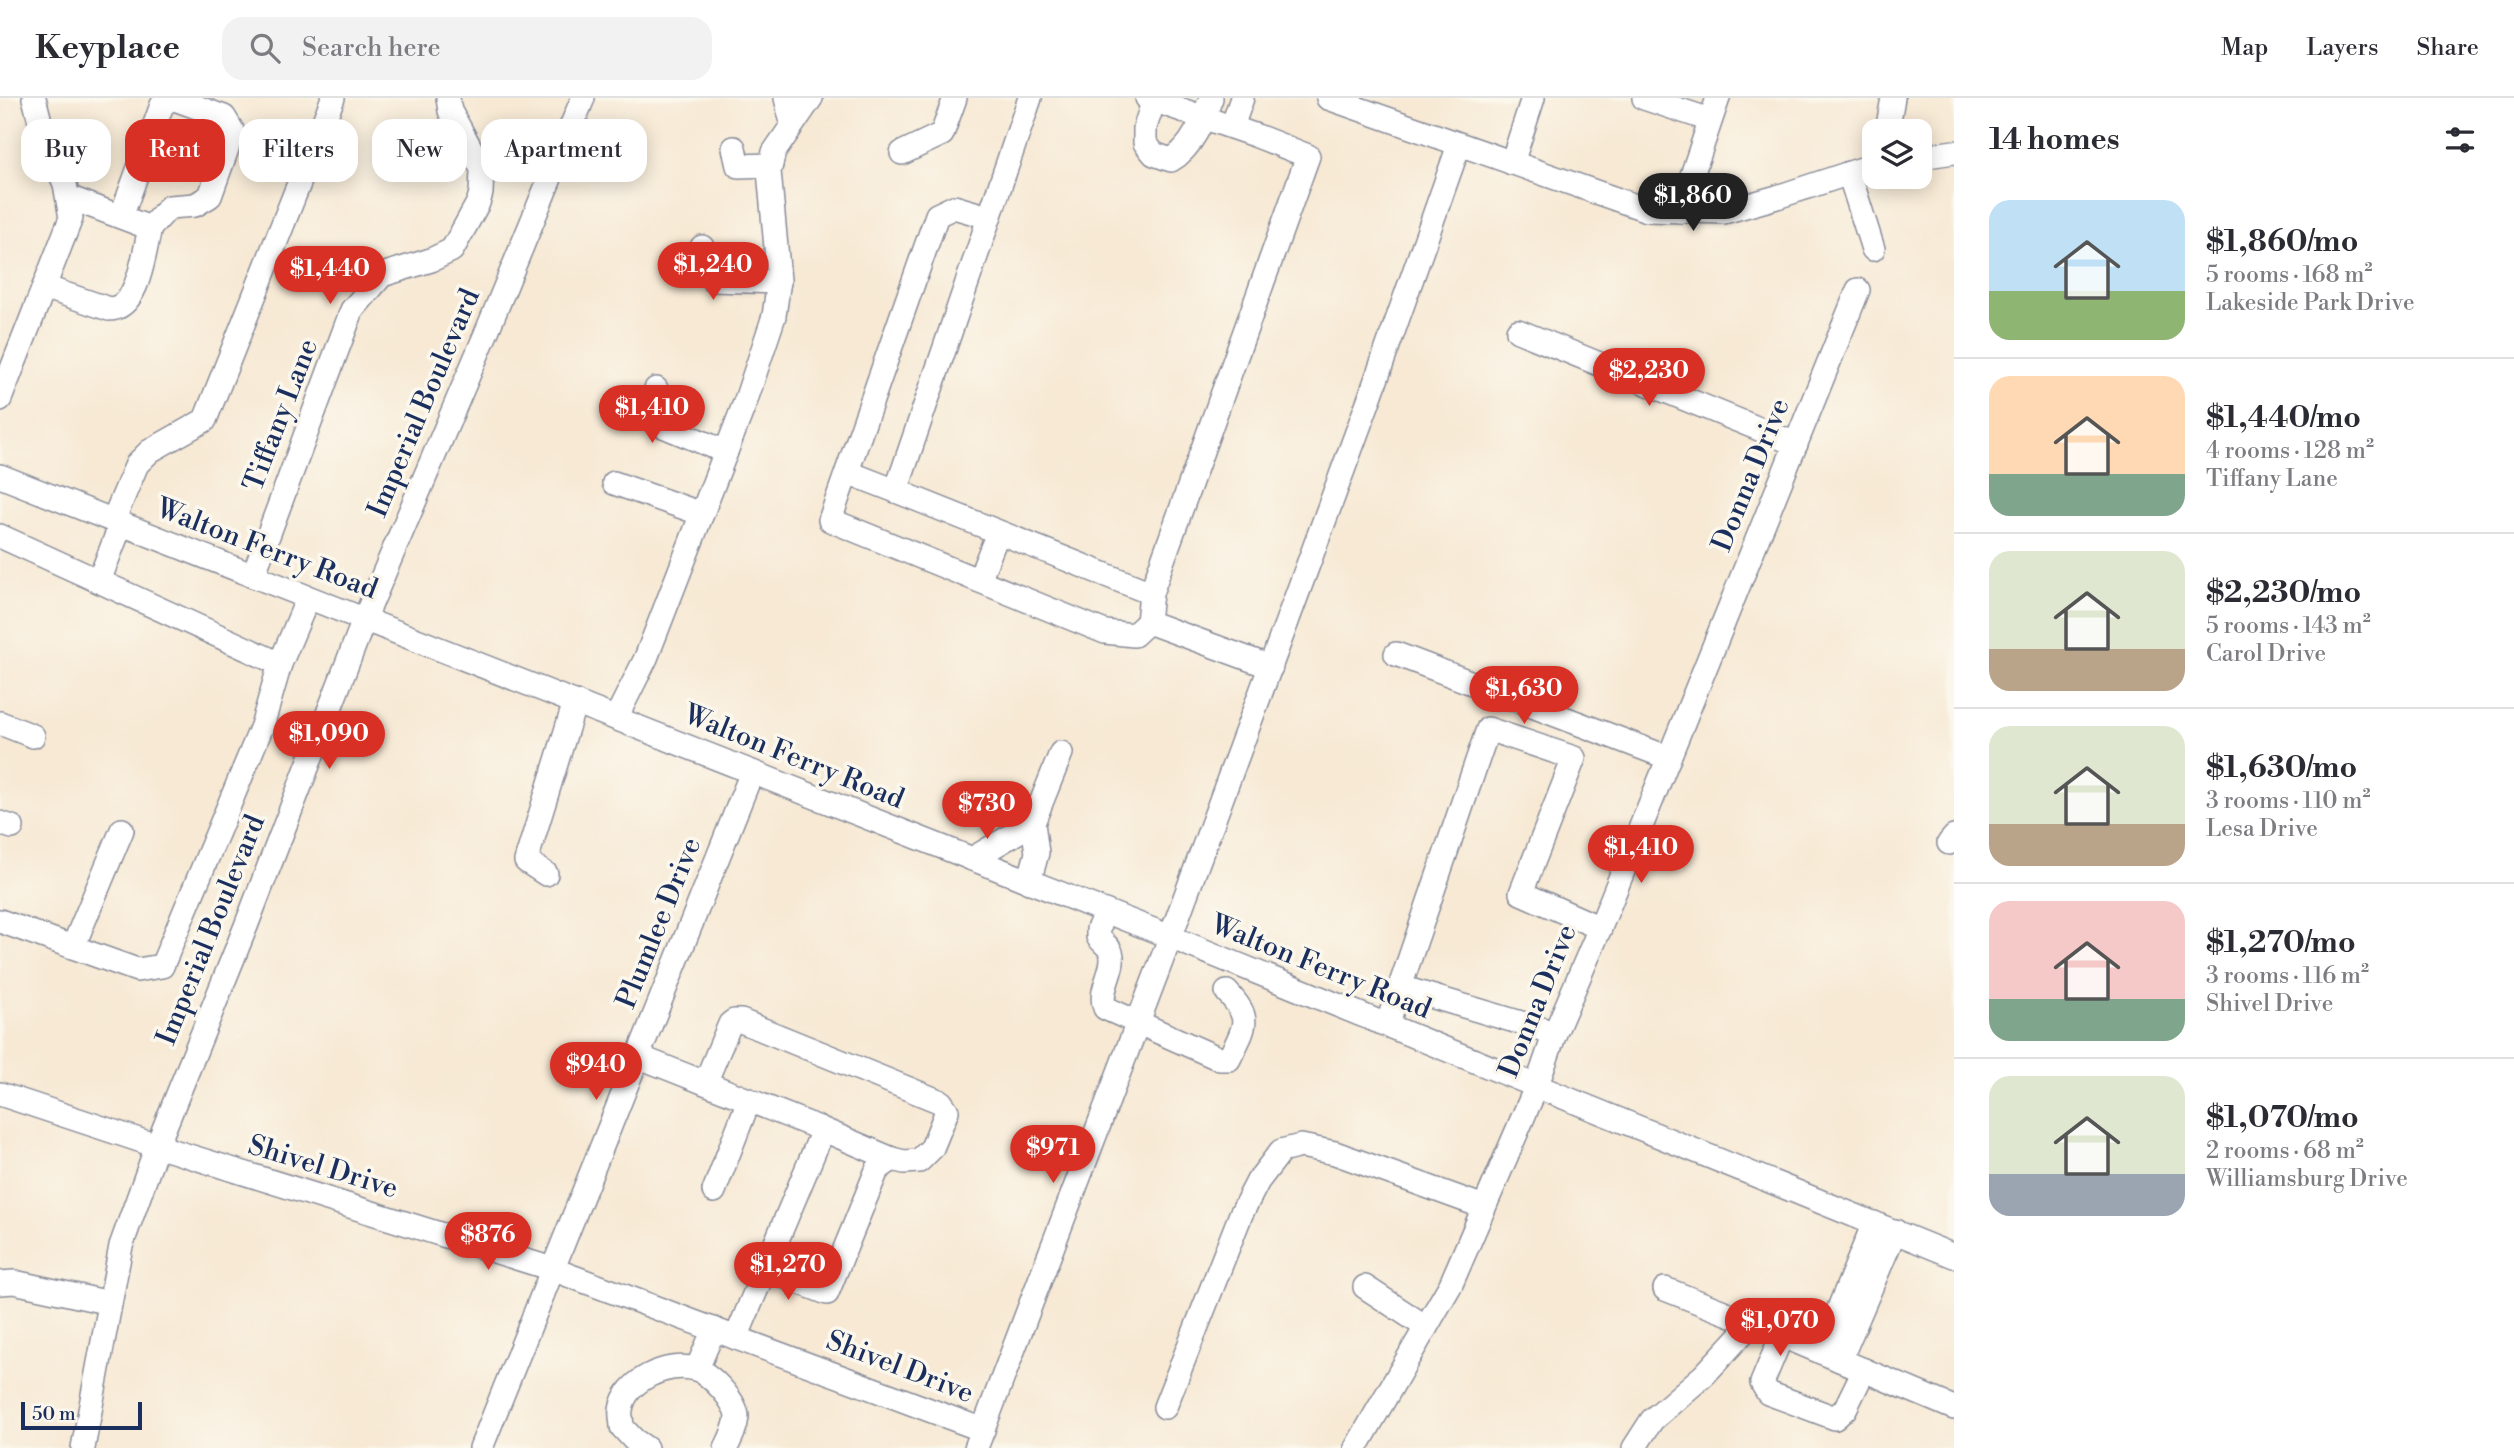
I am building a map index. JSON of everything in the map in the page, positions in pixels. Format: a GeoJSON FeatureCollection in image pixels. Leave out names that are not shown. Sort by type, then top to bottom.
{"type":"FeatureCollection","features":[{"type":"Feature","properties":{"kind":"street"},"geometry":{"type":"LineString","coordinates":[[0,399],[71,218],[65,184],[43,133],[34,98]]}},
{"type":"Feature","properties":{"kind":"street"},"geometry":{"type":"LineString","coordinates":[[44,286],[109,309],[118,309],[127,303],[134,289],[150,228],[169,207],[195,205],[211,196],[233,132],[224,117],[172,98],[162,105],[121,217]]}},
{"type":"Feature","properties":{"kind":"street"},"geometry":{"type":"LineString","coordinates":[[99,581],[137,464],[150,451],[205,420],[333,98]]}},
{"type":"Feature","properties":{"kind":"street","name":"Tiffany Lane"},"geometry":{"type":"LineString","coordinates":[[253,576],[352,310],[382,275],[431,260],[452,250],[478,203],[482,169],[450,111],[448,98]]}},
{"type":"Feature","properties":{"kind":"street","name":"Imperial Boulevard"},"geometry":{"type":"LineString","coordinates":[[83,1448],[121,1245],[157,1146],[246,926],[364,620],[491,323],[583,98]]}},
{"type":"Feature","properties":{"kind":"street"},"geometry":{"type":"LineString","coordinates":[[786,98],[792,123]]}},
{"type":"Feature","properties":{"kind":"street"},"geometry":{"type":"LineString","coordinates":[[616,718],[646,659],[746,400],[774,316],[779,282],[770,183],[771,165],[774,152],[811,98]]}},
{"type":"Feature","properties":{"kind":"street"},"geometry":{"type":"LineString","coordinates":[[902,153],[942,134],[955,98]]}},
{"type":"Feature","properties":{"kind":"street"},"geometry":{"type":"LineString","coordinates":[[896,491],[1030,98]]}},
{"type":"Feature","properties":{"kind":"street"},"geometry":{"type":"LineString","coordinates":[[1232,127],[1242,98]]}},
{"type":"Feature","properties":{"kind":"street"},"geometry":{"type":"LineString","coordinates":[[1328,98],[1647,210],[1724,212],[1862,169]]}},
{"type":"Feature","properties":{"kind":"street"},"geometry":{"type":"LineString","coordinates":[[1512,163],[1533,98]]}},
{"type":"Feature","properties":{"kind":"street"},"geometry":{"type":"LineString","coordinates":[[1644,98],[1710,120]]}},
{"type":"Feature","properties":{"kind":"street"},"geometry":{"type":"LineString","coordinates":[[1680,211],[1718,98]]}},
{"type":"Feature","properties":{"kind":"street"},"geometry":{"type":"LineString","coordinates":[[1889,119],[1893,98]]}},
{"type":"Feature","properties":{"kind":"street"},"geometry":{"type":"LineString","coordinates":[[988,217],[954,207],[937,215],[830,520],[1105,632],[1134,635],[1148,622],[1151,593],[1308,156],[1232,127],[1208,108],[1163,101],[1145,127],[1144,144],[1154,154],[1171,160],[1182,154],[1208,108]]}},
{"type":"Feature","properties":{"kind":"street"},"geometry":{"type":"LineString","coordinates":[[979,1439],[1271,667],[1459,145]]}},
{"type":"Feature","properties":{"kind":"street"},"geometry":{"type":"LineString","coordinates":[[734,148],[738,166],[771,165]]}},
{"type":"Feature","properties":{"kind":"street"},"geometry":{"type":"LineString","coordinates":[[1932,155],[1954,152]]}},
{"type":"Feature","properties":{"kind":"street"},"geometry":{"type":"LineString","coordinates":[[1849,173],[1873,249]]}},
{"type":"Feature","properties":{"kind":"street"},"geometry":{"type":"LineString","coordinates":[[68,197],[150,228]]}},
{"type":"Feature","properties":{"kind":"street"},"geometry":{"type":"LineString","coordinates":[[702,247],[705,267],[713,280],[779,282]]}},
{"type":"Feature","properties":{"kind":"street","name":"Donna Drive"},"geometry":{"type":"LineString","coordinates":[[1356,1448],[1451,1284],[1536,1085],[1858,290]]}},
{"type":"Feature","properties":{"kind":"street"},"geometry":{"type":"LineString","coordinates":[[1518,331],[1796,444]]}},
{"type":"Feature","properties":{"kind":"street"},"geometry":{"type":"LineString","coordinates":[[656,389],[651,411],[656,423],[726,452]]}},
{"type":"Feature","properties":{"kind":"street"},"geometry":{"type":"LineString","coordinates":[[847,472],[1151,593]]}},
{"type":"Feature","properties":{"kind":"street","name":"Walton Ferry Road"},"geometry":{"type":"LineString","coordinates":[[0,477],[1106,912],[1954,1256]]}},
{"type":"Feature","properties":{"kind":"street"},"geometry":{"type":"LineString","coordinates":[[614,484],[702,514]]}},
{"type":"Feature","properties":{"kind":"street"},"geometry":{"type":"LineString","coordinates":[[979,580],[998,533]]}},
{"type":"Feature","properties":{"kind":"street"},"geometry":{"type":"LineString","coordinates":[[0,536],[280,664]]}},
{"type":"Feature","properties":{"kind":"street"},"geometry":{"type":"LineString","coordinates":[[0,921],[137,970],[162,966],[262,726],[280,664],[308,598]]}},
{"type":"Feature","properties":{"kind":"street"},"geometry":{"type":"LineString","coordinates":[[1148,622],[1271,667]]}},
{"type":"Feature","properties":{"kind":"street"},"geometry":{"type":"LineString","coordinates":[[1396,654],[1669,758]]}},
{"type":"Feature","properties":{"kind":"street"},"geometry":{"type":"LineString","coordinates":[[546,874],[526,861],[575,702]]}},
{"type":"Feature","properties":{"kind":"street"},"geometry":{"type":"LineString","coordinates":[[1546,748],[1558,716]]}},
{"type":"Feature","properties":{"kind":"street"},"geometry":{"type":"LineString","coordinates":[[0,723],[33,736]]}},
{"type":"Feature","properties":{"kind":"street"},"geometry":{"type":"LineString","coordinates":[[1387,1025],[1488,729],[1574,758],[1521,893],[1600,928]]}},
{"type":"Feature","properties":{"kind":"street"},"geometry":{"type":"LineString","coordinates":[[1030,882],[1037,853],[1033,823],[1060,753]]}},
{"type":"Feature","properties":{"kind":"street","name":"Plumlee Drive"},"geometry":{"type":"LineString","coordinates":[[481,1448],[752,772]]}},
{"type":"Feature","properties":{"kind":"street"},"geometry":{"type":"LineString","coordinates":[[972,859],[1033,823]]}},
{"type":"Feature","properties":{"kind":"street"},"geometry":{"type":"LineString","coordinates":[[73,947],[122,830]]}},
{"type":"Feature","properties":{"kind":"street"},"geometry":{"type":"LineString","coordinates":[[1106,912],[1098,929],[1098,937],[1110,950],[1112,960],[1102,995],[1105,1008],[1220,1059],[1229,1059],[1245,1020],[1244,1012],[1227,992]]}},
{"type":"Feature","properties":{"kind":"street"},"geometry":{"type":"LineString","coordinates":[[1400,987],[1555,1033]]}},
{"type":"Feature","properties":{"kind":"street"},"geometry":{"type":"LineString","coordinates":[[638,1056],[891,1158],[904,1162],[919,1161],[932,1149],[947,1111],[941,1102],[741,1021],[730,1024],[705,1083]]}},
{"type":"Feature","properties":{"kind":"street","name":"Shivel Drive"},"geometry":{"type":"LineString","coordinates":[[0,1094],[157,1146],[552,1269],[714,1329],[979,1439]]}},
{"type":"Feature","properties":{"kind":"street"},"geometry":{"type":"LineString","coordinates":[[714,1191],[749,1100]]}},
{"type":"Feature","properties":{"kind":"street"},"geometry":{"type":"LineString","coordinates":[[736,1338],[821,1135],[819,1128]]}},
{"type":"Feature","properties":{"kind":"street"},"geometry":{"type":"LineString","coordinates":[[1165,1407],[1241,1214],[1258,1181],[1281,1151],[1301,1146],[1335,1153],[1484,1207]]}},
{"type":"Feature","properties":{"kind":"street"},"geometry":{"type":"LineString","coordinates":[[765,1269],[827,1293],[877,1170],[891,1158]]}},
{"type":"Feature","properties":{"kind":"street"},"geometry":{"type":"LineString","coordinates":[[1830,1356],[1884,1227]]}},
{"type":"Feature","properties":{"kind":"street"},"geometry":{"type":"LineString","coordinates":[[0,1283],[14,1282],[110,1303]]}},
{"type":"Feature","properties":{"kind":"street"},"geometry":{"type":"LineString","coordinates":[[1365,1287],[1426,1327]]}},
{"type":"Feature","properties":{"kind":"street"},"geometry":{"type":"LineString","coordinates":[[1665,1289],[1954,1408]]}},
{"type":"Feature","properties":{"kind":"street"},"geometry":{"type":"LineString","coordinates":[[1634,1448],[1652,1420],[1704,1375],[1752,1323]]}},
{"type":"Feature","properties":{"kind":"street"},"geometry":{"type":"LineString","coordinates":[[697,1369],[714,1329]]}},
{"type":"Feature","properties":{"kind":"street"},"geometry":{"type":"LineString","coordinates":[[1782,1335],[1762,1383],[1768,1393],[1835,1418],[1845,1409],[1864,1370]]}},
{"type":"Feature","properties":{"kind":"street"},"geometry":{"type":"LineString","coordinates":[[646,1448],[622,1427],[621,1409],[639,1381],[657,1372],[681,1368],[697,1369],[733,1402],[737,1416],[734,1432],[726,1448]]}}]}
